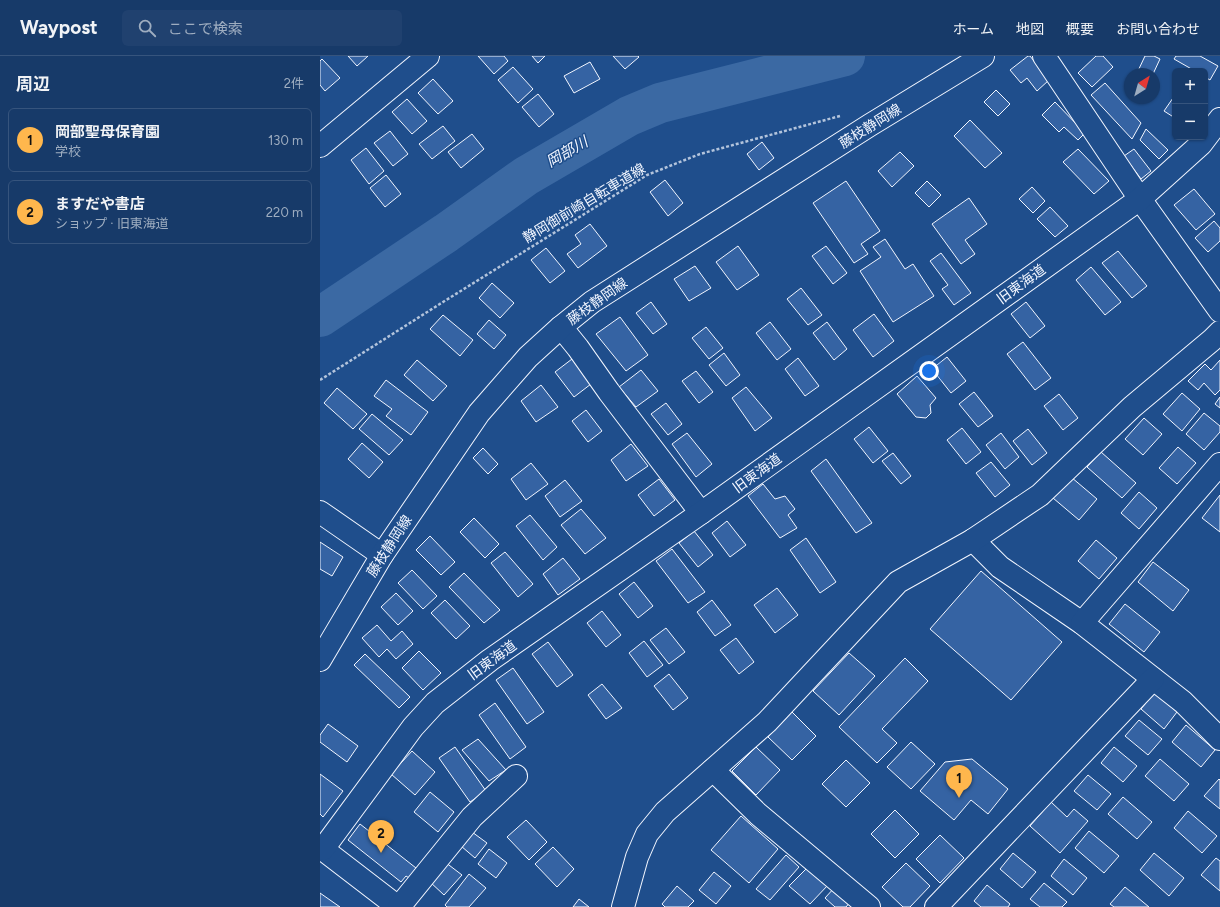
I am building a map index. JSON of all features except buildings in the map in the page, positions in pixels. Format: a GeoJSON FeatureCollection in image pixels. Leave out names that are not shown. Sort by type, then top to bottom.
{"type":"FeatureCollection","features":[{"type":"Feature","properties":{"kind":"street"},"geometry":{"type":"LineString","coordinates":[[320,146],[428,56]]}},
{"type":"Feature","properties":{"kind":"street","name":"藤枝静岡線"},"geometry":{"type":"LineString","coordinates":[[320,660],[382,555],[479,413],[528,357],[560,327],[592,302],[870,125],[983,56]]}},
{"type":"Feature","properties":{"kind":"street"},"geometry":{"type":"LineString","coordinates":[[1044,56],[1140,199],[1220,311]]}},
{"type":"Feature","properties":{"kind":"street","name":"旧東海道"},"geometry":{"type":"LineString","coordinates":[[322,848],[413,727],[435,703],[490,660],[701,513],[1140,199],[1201,144],[1220,120]]}},
{"type":"Feature","properties":{"kind":"street"},"geometry":{"type":"LineString","coordinates":[[560,327],[578,348],[609,392],[701,513]]}},
{"type":"Feature","properties":{"kind":"street"},"geometry":{"type":"LineString","coordinates":[[623,907],[637,857],[647,834],[665,812],[767,722],[898,582],[972,540],[1040,495],[1132,407],[1217,340]]}},
{"type":"Feature","properties":{"kind":"street"},"geometry":{"type":"LineString","coordinates":[[1082,622],[1220,464]]}},
{"type":"Feature","properties":{"kind":"street"},"geometry":{"type":"LineString","coordinates":[[320,512],[382,555]]}},
{"type":"Feature","properties":{"kind":"street"},"geometry":{"type":"LineString","coordinates":[[972,540],[1000,567],[1082,622],[1183,702],[1220,739]]}},
{"type":"Feature","properties":{"kind":"street"},"geometry":{"type":"LineString","coordinates":[[936,907],[1153,679]]}},
{"type":"Feature","properties":{"kind":"street"},"geometry":{"type":"LineString","coordinates":[[713,770],[758,814],[869,907]]}},
{"type":"Feature","properties":{"kind":"street"},"geometry":{"type":"LineString","coordinates":[[322,848],[398,907],[472,817],[516,776]]}},
{"type":"Feature","properties":{"kind":"path","name":"静岡御前崎自転車道線"},"geometry":{"type":"LineString","coordinates":[[320,380],[647,175],[700,154],[846,114]]}},
{"type":"Feature","properties":{"kind":"waterway","name":"岡部川"},"geometry":{"type":"LineString","coordinates":[[320,317],[446,233],[526,176],[629,116],[660,103],[845,56]]}},
{"type":"Feature","properties":{"kind":"place","name":"岡部聖母保育園"},"geometry":{"type":"Point","coordinates":[959,798]}},
{"type":"Feature","properties":{"kind":"place","name":"ますだや書店"},"geometry":{"type":"Point","coordinates":[381,853]}}]}
